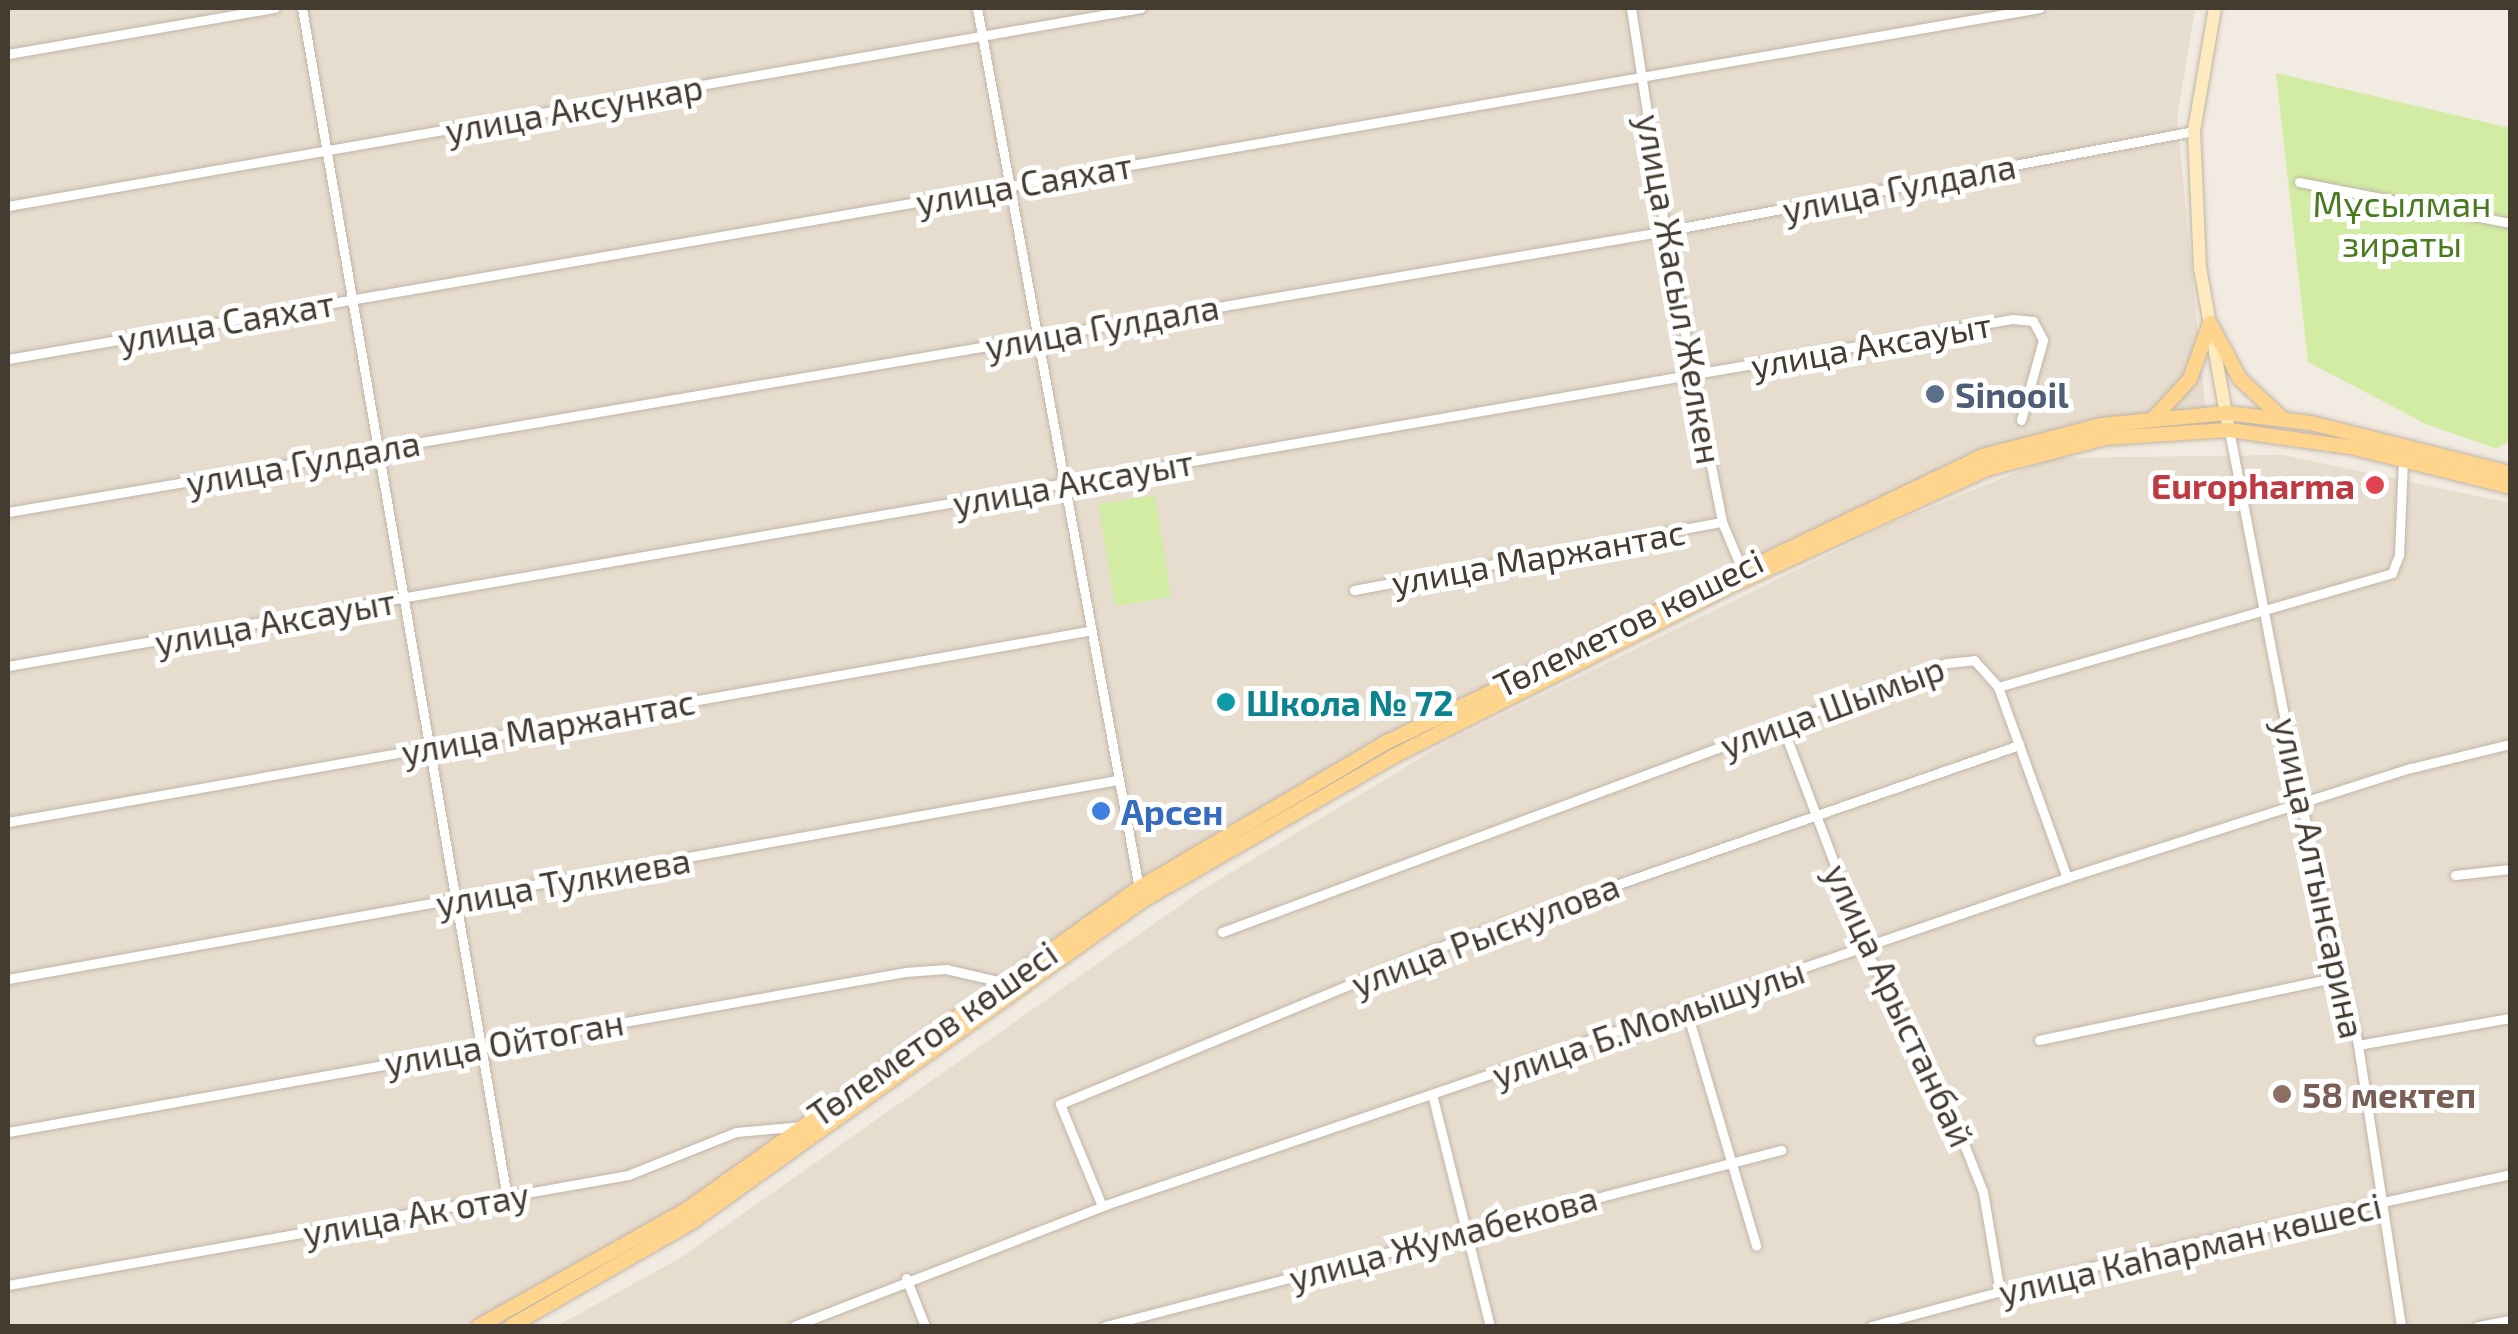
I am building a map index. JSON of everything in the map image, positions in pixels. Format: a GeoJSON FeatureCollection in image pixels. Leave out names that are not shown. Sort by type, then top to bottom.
{"type":"FeatureCollection","features":[{"type":"Feature","properties":{"kind":"main road"},"geometry":{"type":"LineString","coordinates":[[2216,8],[2194,131],[2210,323],[2229,430]]}},
{"type":"Feature","properties":{"kind":"main road"},"geometry":{"type":"LineString","coordinates":[[2154,418],[2190,379],[2210,323]]}},
{"type":"Feature","properties":{"kind":"main road"},"geometry":{"type":"LineString","coordinates":[[2210,323],[2240,379],[2283,418]]}},
{"type":"Feature","properties":{"kind":"main road","name":"Төлеметов көшесі"},"geometry":{"type":"LineString","coordinates":[[510,1326],[692,1222],[1002,982],[1139,888],[1414,728],[1742,567],[1983,456],[2060,433],[2154,418],[2226,414],[2283,418],[2510,473]]}},
{"type":"Feature","properties":{"kind":"main road","name":"Төлеметов көшесі"},"geometry":{"type":"LineString","coordinates":[[479,1326],[648,1234],[808,1130],[1142,901],[1392,757],[1701,601],[2017,459],[2139,433],[2229,430],[2404,461],[2510,487]]}},
{"type":"Feature","properties":{"kind":"street"},"geometry":{"type":"LineString","coordinates":[[8,54],[275,8]]}},
{"type":"Feature","properties":{"kind":"street"},"geometry":{"type":"LineString","coordinates":[[302,8],[507,1197]]}},
{"type":"Feature","properties":{"kind":"street"},"geometry":{"type":"LineString","coordinates":[[977,8],[1060,484],[1139,888]]}},
{"type":"Feature","properties":{"kind":"street","name":"улица Аксункар"},"geometry":{"type":"LineString","coordinates":[[8,206],[1141,8]]}},
{"type":"Feature","properties":{"kind":"street","name":"улица Жасыл Желкен"},"geometry":{"type":"LineString","coordinates":[[1631,8],[1665,230],[1722,522],[1742,567]]}},
{"type":"Feature","properties":{"kind":"street","name":"улица Саяхат"},"geometry":{"type":"LineString","coordinates":[[8,359],[1009,185],[1643,80],[2040,8]]}},
{"type":"Feature","properties":{"kind":"street","name":"улица Гулдала"},"geometry":{"type":"LineString","coordinates":[[8,512],[1665,230],[2194,131]]}},
{"type":"Feature","properties":{"kind":"street"},"geometry":{"type":"LineString","coordinates":[[2300,182],[2510,223]]}},
{"type":"Feature","properties":{"kind":"street","name":"улица Аксауыт"},"geometry":{"type":"LineString","coordinates":[[8,666],[1694,374],[2033,321],[2042,328],[2044,357],[2021,420]]}},
{"type":"Feature","properties":{"kind":"street","name":"улица Алтынсарина"},"geometry":{"type":"LineString","coordinates":[[2229,430],[2301,803],[2358,1045],[2401,1326]]}},
{"type":"Feature","properties":{"kind":"street","name":"улица Шымыр"},"geometry":{"type":"LineString","coordinates":[[1222,932],[1966,658],[1985,668],[1998,687],[2392,574],[2398,555],[2404,461]]}},
{"type":"Feature","properties":{"kind":"street","name":"улица Маржантас"},"geometry":{"type":"LineString","coordinates":[[1354,590],[1722,522]]}},
{"type":"Feature","properties":{"kind":"street","name":"улица Маржантас"},"geometry":{"type":"LineString","coordinates":[[8,822],[1088,631]]}},
{"type":"Feature","properties":{"kind":"street"},"geometry":{"type":"LineString","coordinates":[[1998,687],[2068,878]]}},
{"type":"Feature","properties":{"kind":"street","name":"улица Арыстанбай"},"geometry":{"type":"LineString","coordinates":[[1781,723],[1868,948],[1962,1138],[1983,1192],[2000,1292]]}},
{"type":"Feature","properties":{"kind":"street","name":"улица Рыскулова"},"geometry":{"type":"LineString","coordinates":[[1102,1206],[1060,1104],[1460,939],[2019,744]]}},
{"type":"Feature","properties":{"kind":"street","name":"улица Б.Момышулы"},"geometry":{"type":"LineString","coordinates":[[794,1326],[906,1278],[1102,1206],[2068,878],[2301,803],[2510,744]]}},
{"type":"Feature","properties":{"kind":"street","name":"улица Тулкиева"},"geometry":{"type":"LineString","coordinates":[[8,978],[1117,780]]}},
{"type":"Feature","properties":{"kind":"street"},"geometry":{"type":"LineString","coordinates":[[2455,876],[2510,869]]}},
{"type":"Feature","properties":{"kind":"street","name":"улица Ойтоган"},"geometry":{"type":"LineString","coordinates":[[8,1132],[905,972],[946,970],[1002,982]]}},
{"type":"Feature","properties":{"kind":"street"},"geometry":{"type":"LineString","coordinates":[[2039,1040],[2342,976]]}},
{"type":"Feature","properties":{"kind":"street"},"geometry":{"type":"LineString","coordinates":[[1686,1009],[1756,1246]]}},
{"type":"Feature","properties":{"kind":"street"},"geometry":{"type":"LineString","coordinates":[[2358,1045],[2510,1018]]}},
{"type":"Feature","properties":{"kind":"street"},"geometry":{"type":"LineString","coordinates":[[1432,1094],[1470,1230],[1490,1326]]}},
{"type":"Feature","properties":{"kind":"street","name":"улица Ак отау"},"geometry":{"type":"LineString","coordinates":[[8,1285],[628,1175],[736,1132],[808,1130]]}},
{"type":"Feature","properties":{"kind":"street","name":"улица Жумабекова"},"geometry":{"type":"LineString","coordinates":[[1106,1326],[1782,1150]]}},
{"type":"Feature","properties":{"kind":"street","name":"улица Каһарман көшесі"},"geometry":{"type":"LineString","coordinates":[[1871,1326],[2000,1292],[2510,1174]]}},
{"type":"Feature","properties":{"kind":"street"},"geometry":{"type":"LineString","coordinates":[[906,1278],[925,1326]]}},
{"type":"Feature","properties":{"kind":"street"},"geometry":{"type":"LineString","coordinates":[[2478,1326],[2510,1320]]}},
{"type":"Feature","properties":{"kind":"shaded area"},"geometry":{"type":"Polygon","coordinates":[[[8,8],[2195,8],[2177,119],[2206,414],[1993,451],[1357,756],[598,1279],[484,1326],[8,1326],[8,8]]]}},
{"type":"Feature","properties":{"kind":"shaded area"},"geometry":{"type":"Polygon","coordinates":[[[2283,455],[2510,503],[2510,1326],[557,1326],[680,1258],[1199,892],[1450,740],[1892,523],[2052,458],[2283,455]]]}},
{"type":"Feature","properties":{"kind":"green space","name":"Мұсылман зираты"},"geometry":{"type":"Polygon","coordinates":[[[2276,73],[2510,128],[2510,440],[2497,449],[2426,424],[2308,362],[2276,73]]]}},
{"type":"Feature","properties":{"kind":"green space"},"geometry":{"type":"Polygon","coordinates":[[[1155,495],[1171,597],[1115,606],[1099,504],[1155,495]]]}},
{"type":"Feature","properties":{"kind":"place","name":"Sinooil"},"geometry":{"type":"Point","coordinates":[1935,394]}},
{"type":"Feature","properties":{"kind":"place","name":"Europharma"},"geometry":{"type":"Point","coordinates":[2375,485]}},
{"type":"Feature","properties":{"kind":"place","name":"Школа № 72"},"geometry":{"type":"Point","coordinates":[1226,702]}},
{"type":"Feature","properties":{"kind":"place","name":"Арсен"},"geometry":{"type":"Point","coordinates":[1101,811]}},
{"type":"Feature","properties":{"kind":"place","name":"58 мектеп"},"geometry":{"type":"Point","coordinates":[2282,1094]}}]}
